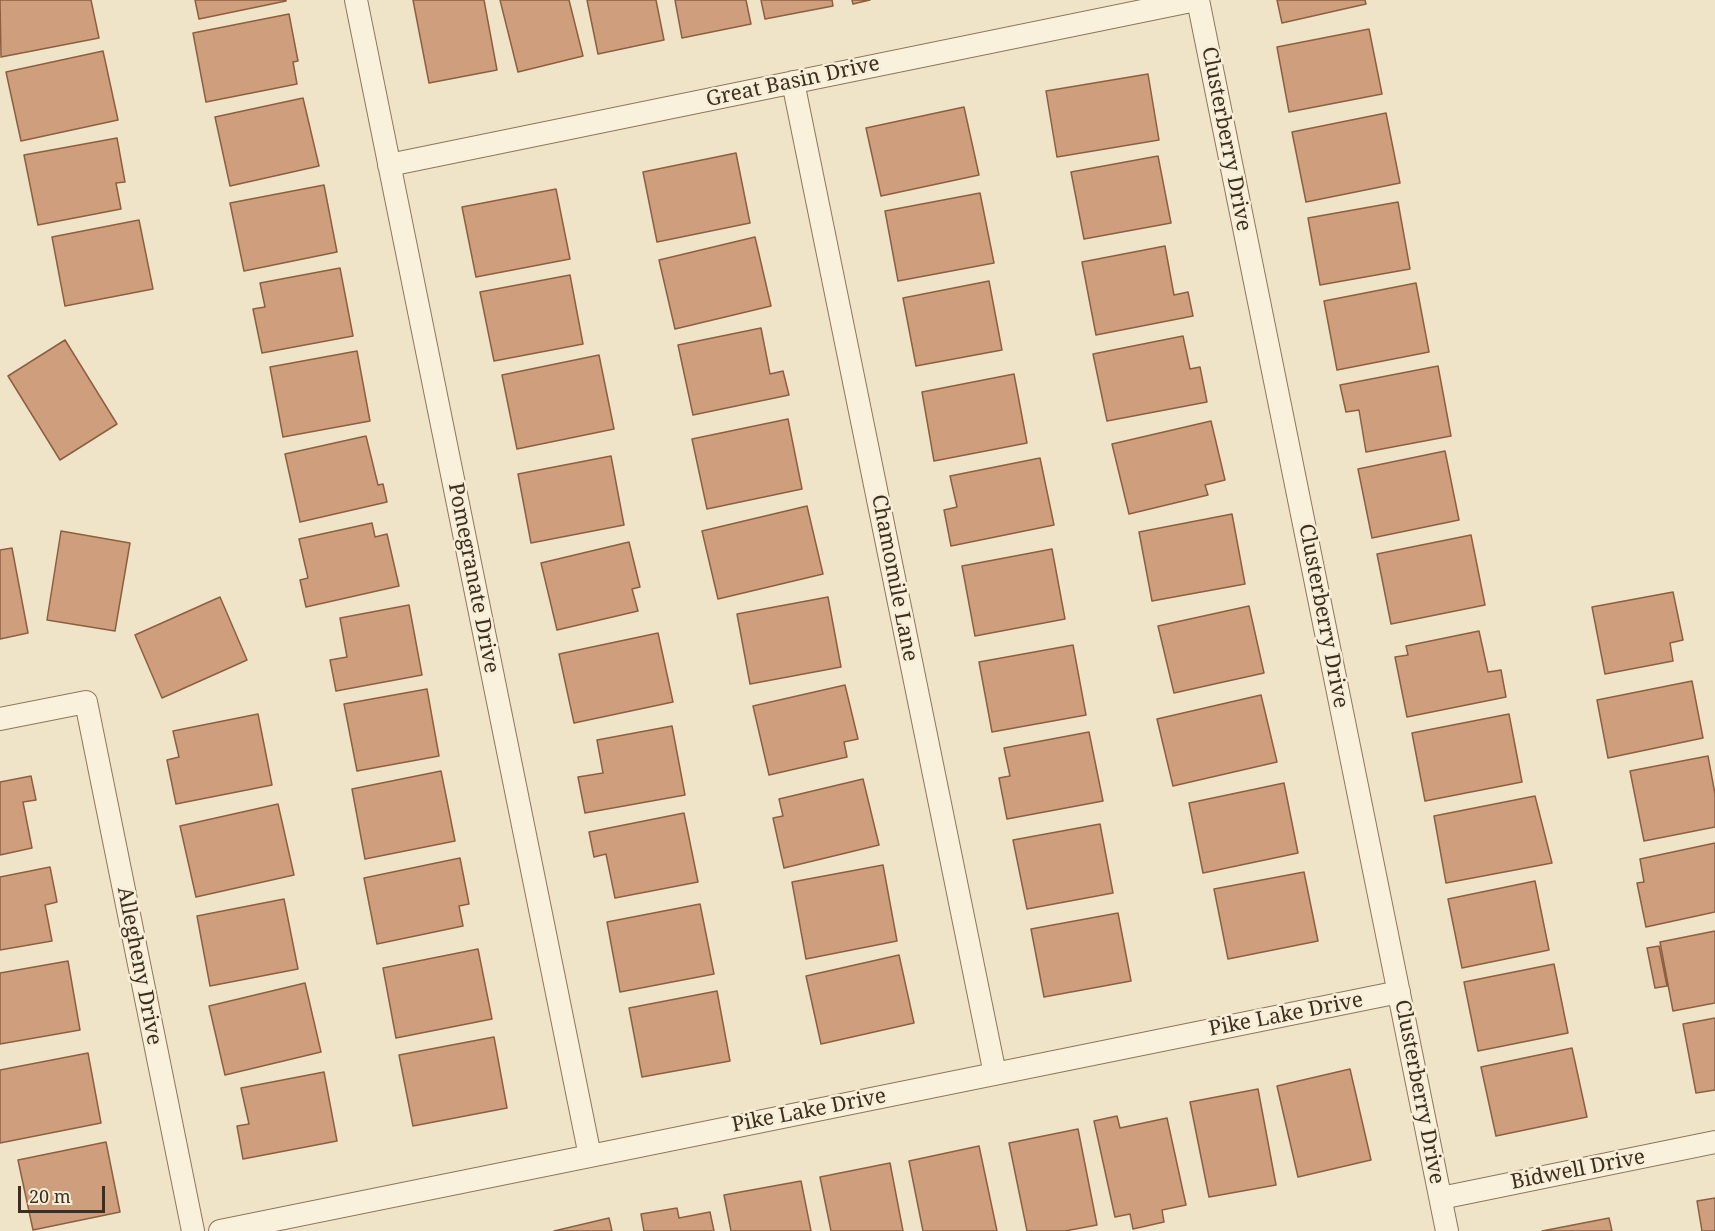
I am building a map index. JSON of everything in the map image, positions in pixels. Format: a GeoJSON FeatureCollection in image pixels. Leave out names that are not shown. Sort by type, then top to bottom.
{"type":"FeatureCollection","features":[{"type":"Feature","properties":{"kind":"street","name":"Pomegranate Drive"},"geometry":{"type":"LineString","coordinates":[[356,0],[590,1156]]}},
{"type":"Feature","properties":{"kind":"street","name":"Great Basin Drive"},"geometry":{"type":"LineString","coordinates":[[389,165],[1197,0]]}},
{"type":"Feature","properties":{"kind":"street","name":"Clusterberry Drive"},"geometry":{"type":"LineString","coordinates":[[1197,0],[1447,1231]]}},
{"type":"Feature","properties":{"kind":"street","name":"Chamomile Lane"},"geometry":{"type":"LineString","coordinates":[[793,82],[995,1074]]}},
{"type":"Feature","properties":{"kind":"street","name":"Allegheny Drive"},"geometry":{"type":"LineString","coordinates":[[0,719],[86,702],[193,1231]]}},
{"type":"Feature","properties":{"kind":"street","name":"Pike Lake Drive"},"geometry":{"type":"LineString","coordinates":[[220,1231],[1399,992]]}},
{"type":"Feature","properties":{"kind":"street","name":"Bidwell Drive"},"geometry":{"type":"LineString","coordinates":[[1441,1198],[1715,1143]]}},
{"type":"Feature","properties":{"kind":"building"},"geometry":{"type":"Polygon","coordinates":[[[0,0],[91,0],[99,38],[1,57],[0,0]]]}},
{"type":"Feature","properties":{"kind":"building"},"geometry":{"type":"Polygon","coordinates":[[[195,0],[286,0],[286,1],[199,19],[195,0]]]}},
{"type":"Feature","properties":{"kind":"building"},"geometry":{"type":"Polygon","coordinates":[[[413,0],[484,0],[497,70],[429,83],[413,0]]]}},
{"type":"Feature","properties":{"kind":"building"},"geometry":{"type":"Polygon","coordinates":[[[500,0],[569,0],[583,56],[518,72],[500,0]]]}},
{"type":"Feature","properties":{"kind":"building"},"geometry":{"type":"Polygon","coordinates":[[[587,0],[656,0],[664,40],[598,54],[587,0]]]}},
{"type":"Feature","properties":{"kind":"building"},"geometry":{"type":"Polygon","coordinates":[[[675,0],[746,0],[751,24],[682,38],[675,0]]]}},
{"type":"Feature","properties":{"kind":"building"},"geometry":{"type":"Polygon","coordinates":[[[761,0],[832,0],[833,6],[765,19],[761,0]]]}},
{"type":"Feature","properties":{"kind":"building"},"geometry":{"type":"Polygon","coordinates":[[[852,0],[870,0],[853,4],[852,0]]]}},
{"type":"Feature","properties":{"kind":"building"},"geometry":{"type":"Polygon","coordinates":[[[1277,0],[1365,0],[1366,4],[1282,23],[1277,0]]]}},
{"type":"Feature","properties":{"kind":"building"},"geometry":{"type":"Polygon","coordinates":[[[289,14],[298,61],[293,62],[297,84],[206,102],[193,33],[289,14]]]}},
{"type":"Feature","properties":{"kind":"building"},"geometry":{"type":"Polygon","coordinates":[[[1369,29],[1382,94],[1289,112],[1277,47],[1369,29]]]}},
{"type":"Feature","properties":{"kind":"building"},"geometry":{"type":"Polygon","coordinates":[[[103,51],[118,120],[21,141],[6,72],[103,51]]]}},
{"type":"Feature","properties":{"kind":"building"},"geometry":{"type":"Polygon","coordinates":[[[1148,74],[1159,140],[1057,157],[1046,91],[1148,74]]]}},
{"type":"Feature","properties":{"kind":"building"},"geometry":{"type":"Polygon","coordinates":[[[303,98],[319,166],[230,186],[215,117],[303,98]]]}},
{"type":"Feature","properties":{"kind":"building"},"geometry":{"type":"Polygon","coordinates":[[[964,107],[979,175],[881,196],[866,128],[964,107]]]}},
{"type":"Feature","properties":{"kind":"building"},"geometry":{"type":"Polygon","coordinates":[[[1386,113],[1400,183],[1306,202],[1292,132],[1386,113]]]}},
{"type":"Feature","properties":{"kind":"building"},"geometry":{"type":"Polygon","coordinates":[[[117,138],[125,182],[116,183],[121,209],[38,225],[24,155],[117,138]]]}},
{"type":"Feature","properties":{"kind":"building"},"geometry":{"type":"Polygon","coordinates":[[[736,153],[750,223],[657,242],[643,172],[736,153]]]}},
{"type":"Feature","properties":{"kind":"building"},"geometry":{"type":"Polygon","coordinates":[[[1158,156],[1171,223],[1084,239],[1071,172],[1158,156]]]}},
{"type":"Feature","properties":{"kind":"building"},"geometry":{"type":"Polygon","coordinates":[[[324,185],[337,252],[244,271],[230,203],[324,185]]]}},
{"type":"Feature","properties":{"kind":"building"},"geometry":{"type":"Polygon","coordinates":[[[556,189],[570,259],[476,277],[462,207],[556,189]]]}},
{"type":"Feature","properties":{"kind":"building"},"geometry":{"type":"Polygon","coordinates":[[[980,193],[994,263],[898,281],[885,211],[980,193]]]}},
{"type":"Feature","properties":{"kind":"building"},"geometry":{"type":"Polygon","coordinates":[[[1398,202],[1410,269],[1320,285],[1308,218],[1398,202]]]}},
{"type":"Feature","properties":{"kind":"building"},"geometry":{"type":"Polygon","coordinates":[[[139,220],[153,289],[65,306],[52,237],[139,220]]]}},
{"type":"Feature","properties":{"kind":"building"},"geometry":{"type":"Polygon","coordinates":[[[755,237],[771,306],[675,329],[659,260],[755,237]]]}},
{"type":"Feature","properties":{"kind":"building"},"geometry":{"type":"Polygon","coordinates":[[[1165,246],[1174,295],[1188,292],[1193,316],[1096,335],[1082,262],[1165,246]]]}},
{"type":"Feature","properties":{"kind":"building"},"geometry":{"type":"Polygon","coordinates":[[[340,268],[353,336],[262,353],[253,309],[265,307],[260,283],[340,268]]]}},
{"type":"Feature","properties":{"kind":"building"},"geometry":{"type":"Polygon","coordinates":[[[570,275],[583,344],[494,361],[480,292],[570,275]]]}},
{"type":"Feature","properties":{"kind":"building"},"geometry":{"type":"Polygon","coordinates":[[[989,281],[1002,350],[916,366],[903,298],[989,281]]]}},
{"type":"Feature","properties":{"kind":"building"},"geometry":{"type":"Polygon","coordinates":[[[1416,283],[1429,352],[1337,370],[1324,301],[1416,283]]]}},
{"type":"Feature","properties":{"kind":"building"},"geometry":{"type":"Polygon","coordinates":[[[761,328],[770,374],[783,371],[789,395],[693,415],[678,345],[761,328]]]}},
{"type":"Feature","properties":{"kind":"building"},"geometry":{"type":"Polygon","coordinates":[[[1183,336],[1190,369],[1200,367],[1207,402],[1107,421],[1093,354],[1183,336]]]}},
{"type":"Feature","properties":{"kind":"building"},"geometry":{"type":"Polygon","coordinates":[[[65,340],[117,424],[60,460],[8,376],[65,340]]]}},
{"type":"Feature","properties":{"kind":"building"},"geometry":{"type":"Polygon","coordinates":[[[357,351],[370,421],[283,437],[270,367],[357,351]]]}},
{"type":"Feature","properties":{"kind":"building"},"geometry":{"type":"Polygon","coordinates":[[[599,355],[614,429],[517,449],[502,375],[599,355]]]}},
{"type":"Feature","properties":{"kind":"building"},"geometry":{"type":"Polygon","coordinates":[[[1438,366],[1451,436],[1366,452],[1359,410],[1346,412],[1340,385],[1438,366]]]}},
{"type":"Feature","properties":{"kind":"building"},"geometry":{"type":"Polygon","coordinates":[[[1014,374],[1027,443],[934,461],[922,392],[1014,374]]]}},
{"type":"Feature","properties":{"kind":"building"},"geometry":{"type":"Polygon","coordinates":[[[788,419],[802,489],[707,509],[692,439],[788,419]]]}},
{"type":"Feature","properties":{"kind":"building"},"geometry":{"type":"Polygon","coordinates":[[[1211,421],[1225,480],[1205,485],[1208,495],[1129,514],[1112,444],[1211,421]]]}},
{"type":"Feature","properties":{"kind":"building"},"geometry":{"type":"Polygon","coordinates":[[[366,436],[378,485],[383,484],[387,502],[300,522],[285,454],[366,436]]]}},
{"type":"Feature","properties":{"kind":"building"},"geometry":{"type":"Polygon","coordinates":[[[1445,451],[1459,520],[1372,538],[1358,469],[1445,451]]]}},
{"type":"Feature","properties":{"kind":"building"},"geometry":{"type":"Polygon","coordinates":[[[611,456],[624,525],[531,543],[518,474],[611,456]]]}},
{"type":"Feature","properties":{"kind":"building"},"geometry":{"type":"Polygon","coordinates":[[[1040,458],[1054,525],[951,546],[944,510],[957,507],[950,476],[1040,458]]]}},
{"type":"Feature","properties":{"kind":"building"},"geometry":{"type":"Polygon","coordinates":[[[807,506],[823,574],[718,599],[702,531],[807,506]]]}},
{"type":"Feature","properties":{"kind":"building"},"geometry":{"type":"Polygon","coordinates":[[[1232,514],[1245,584],[1152,601],[1139,532],[1232,514]]]}},
{"type":"Feature","properties":{"kind":"building"},"geometry":{"type":"Polygon","coordinates":[[[372,523],[375,537],[387,534],[399,586],[306,607],[300,580],[308,578],[299,539],[372,523]]]}},
{"type":"Feature","properties":{"kind":"building"},"geometry":{"type":"Polygon","coordinates":[[[61,531],[130,543],[115,631],[47,620],[61,531]]]}},
{"type":"Feature","properties":{"kind":"building"},"geometry":{"type":"Polygon","coordinates":[[[1471,535],[1485,605],[1391,624],[1377,554],[1471,535]]]}},
{"type":"Feature","properties":{"kind":"building"},"geometry":{"type":"Polygon","coordinates":[[[629,542],[640,587],[632,589],[638,611],[557,630],[541,563],[629,542]]]}},
{"type":"Feature","properties":{"kind":"building"},"geometry":{"type":"Polygon","coordinates":[[[12,548],[28,633],[0,639],[0,550],[12,548]]]}},
{"type":"Feature","properties":{"kind":"building"},"geometry":{"type":"Polygon","coordinates":[[[1052,549],[1065,619],[975,636],[962,566],[1052,549]]]}},
{"type":"Feature","properties":{"kind":"building"},"geometry":{"type":"Polygon","coordinates":[[[1673,592],[1683,640],[1670,643],[1673,661],[1605,674],[1592,607],[1673,592]]]}},
{"type":"Feature","properties":{"kind":"building"},"geometry":{"type":"Polygon","coordinates":[[[220,597],[247,660],[162,698],[135,635],[220,597]]]}},
{"type":"Feature","properties":{"kind":"building"},"geometry":{"type":"Polygon","coordinates":[[[828,597],[841,667],[750,684],[737,614],[828,597]]]}},
{"type":"Feature","properties":{"kind":"building"},"geometry":{"type":"Polygon","coordinates":[[[409,605],[422,675],[336,691],[330,660],[347,657],[340,618],[409,605]]]}},
{"type":"Feature","properties":{"kind":"building"},"geometry":{"type":"Polygon","coordinates":[[[1249,606],[1264,673],[1174,693],[1158,626],[1249,606]]]}},
{"type":"Feature","properties":{"kind":"building"},"geometry":{"type":"Polygon","coordinates":[[[1479,631],[1488,672],[1501,670],[1506,697],[1407,717],[1395,657],[1408,655],[1406,646],[1479,631]]]}},
{"type":"Feature","properties":{"kind":"building"},"geometry":{"type":"Polygon","coordinates":[[[658,633],[673,702],[574,723],[559,654],[658,633]]]}},
{"type":"Feature","properties":{"kind":"building"},"geometry":{"type":"Polygon","coordinates":[[[1073,645],[1086,715],[992,732],[979,662],[1073,645]]]}},
{"type":"Feature","properties":{"kind":"building"},"geometry":{"type":"Polygon","coordinates":[[[1692,681],[1703,738],[1608,758],[1597,700],[1692,681]]]}},
{"type":"Feature","properties":{"kind":"building"},"geometry":{"type":"Polygon","coordinates":[[[845,685],[858,739],[844,742],[847,757],[769,775],[753,706],[845,685]]]}},
{"type":"Feature","properties":{"kind":"building"},"geometry":{"type":"Polygon","coordinates":[[[427,689],[439,756],[357,771],[344,704],[427,689]]]}},
{"type":"Feature","properties":{"kind":"building"},"geometry":{"type":"Polygon","coordinates":[[[1261,695],[1277,762],[1173,786],[1157,719],[1261,695]]]}},
{"type":"Feature","properties":{"kind":"building"},"geometry":{"type":"Polygon","coordinates":[[[258,714],[272,785],[176,804],[167,760],[179,757],[173,731],[258,714]]]}},
{"type":"Feature","properties":{"kind":"building"},"geometry":{"type":"Polygon","coordinates":[[[1509,714],[1522,782],[1425,801],[1412,733],[1509,714]]]}},
{"type":"Feature","properties":{"kind":"building"},"geometry":{"type":"Polygon","coordinates":[[[672,726],[685,795],[585,813],[578,777],[603,773],[597,740],[672,726]]]}},
{"type":"Feature","properties":{"kind":"building"},"geometry":{"type":"Polygon","coordinates":[[[1089,732],[1103,801],[1007,819],[999,778],[1010,776],[1004,748],[1089,732]]]}},
{"type":"Feature","properties":{"kind":"building"},"geometry":{"type":"Polygon","coordinates":[[[1708,756],[1715,794],[1715,827],[1644,841],[1630,771],[1708,756]]]}},
{"type":"Feature","properties":{"kind":"building"},"geometry":{"type":"Polygon","coordinates":[[[441,771],[455,841],[365,859],[352,789],[441,771]]]}},
{"type":"Feature","properties":{"kind":"building"},"geometry":{"type":"Polygon","coordinates":[[[31,776],[36,800],[23,802],[32,848],[0,855],[0,782],[31,776]]]}},
{"type":"Feature","properties":{"kind":"building"},"geometry":{"type":"Polygon","coordinates":[[[863,779],[879,845],[784,868],[773,818],[783,816],[779,799],[863,779]]]}},
{"type":"Feature","properties":{"kind":"building"},"geometry":{"type":"Polygon","coordinates":[[[1284,783],[1298,853],[1203,873],[1189,803],[1284,783]]]}},
{"type":"Feature","properties":{"kind":"building"},"geometry":{"type":"Polygon","coordinates":[[[1535,796],[1552,863],[1446,883],[1434,816],[1535,796]]]}},
{"type":"Feature","properties":{"kind":"building"},"geometry":{"type":"Polygon","coordinates":[[[278,804],[294,875],[196,897],[180,826],[278,804]]]}},
{"type":"Feature","properties":{"kind":"building"},"geometry":{"type":"Polygon","coordinates":[[[684,813],[698,882],[615,898],[606,854],[594,857],[589,832],[684,813]]]}},
{"type":"Feature","properties":{"kind":"building"},"geometry":{"type":"Polygon","coordinates":[[[1100,824],[1113,893],[1027,909],[1013,840],[1100,824]]]}},
{"type":"Feature","properties":{"kind":"building"},"geometry":{"type":"Polygon","coordinates":[[[1715,843],[1715,912],[1646,927],[1637,883],[1644,882],[1640,859],[1715,843]]]}},
{"type":"Feature","properties":{"kind":"building"},"geometry":{"type":"Polygon","coordinates":[[[460,858],[469,904],[459,906],[463,926],[377,944],[364,878],[460,858]]]}},
{"type":"Feature","properties":{"kind":"building"},"geometry":{"type":"Polygon","coordinates":[[[883,865],[897,941],[806,959],[792,882],[883,865]]]}},
{"type":"Feature","properties":{"kind":"building"},"geometry":{"type":"Polygon","coordinates":[[[50,867],[57,902],[45,905],[52,941],[0,950],[0,877],[50,867]]]}},
{"type":"Feature","properties":{"kind":"building"},"geometry":{"type":"Polygon","coordinates":[[[1304,872],[1318,941],[1228,959],[1214,889],[1304,872]]]}},
{"type":"Feature","properties":{"kind":"building"},"geometry":{"type":"Polygon","coordinates":[[[1535,881],[1549,950],[1462,968],[1448,899],[1535,881]]]}},
{"type":"Feature","properties":{"kind":"building"},"geometry":{"type":"Polygon","coordinates":[[[284,899],[298,969],[210,986],[197,916],[284,899]]]}},
{"type":"Feature","properties":{"kind":"building"},"geometry":{"type":"Polygon","coordinates":[[[700,904],[714,974],[620,992],[607,922],[700,904]]]}},
{"type":"Feature","properties":{"kind":"building"},"geometry":{"type":"Polygon","coordinates":[[[1118,913],[1131,981],[1044,997],[1031,929],[1118,913]]]}},
{"type":"Feature","properties":{"kind":"building"},"geometry":{"type":"Polygon","coordinates":[[[1715,931],[1715,1003],[1673,1011],[1660,942],[1715,931]]]}},
{"type":"Feature","properties":{"kind":"building"},"geometry":{"type":"Polygon","coordinates":[[[1659,946],[1667,986],[1655,988],[1647,948],[1659,946]]]}},
{"type":"Feature","properties":{"kind":"building"},"geometry":{"type":"Polygon","coordinates":[[[478,949],[492,1019],[396,1038],[383,968],[478,949]]]}},
{"type":"Feature","properties":{"kind":"building"},"geometry":{"type":"Polygon","coordinates":[[[899,955],[914,1023],[821,1044],[806,976],[899,955]]]}},
{"type":"Feature","properties":{"kind":"building"},"geometry":{"type":"Polygon","coordinates":[[[68,961],[80,1030],[0,1044],[0,973],[68,961]]]}},
{"type":"Feature","properties":{"kind":"building"},"geometry":{"type":"Polygon","coordinates":[[[1554,964],[1568,1033],[1478,1051],[1464,982],[1554,964]]]}},
{"type":"Feature","properties":{"kind":"building"},"geometry":{"type":"Polygon","coordinates":[[[305,983],[321,1052],[225,1075],[209,1006],[305,983]]]}},
{"type":"Feature","properties":{"kind":"building"},"geometry":{"type":"Polygon","coordinates":[[[717,991],[730,1061],[642,1077],[629,1008],[717,991]]]}},
{"type":"Feature","properties":{"kind":"building"},"geometry":{"type":"Polygon","coordinates":[[[1715,1018],[1715,1090],[1696,1093],[1683,1024],[1715,1018]]]}},
{"type":"Feature","properties":{"kind":"building"},"geometry":{"type":"Polygon","coordinates":[[[494,1037],[507,1108],[413,1126],[399,1055],[494,1037]]]}},
{"type":"Feature","properties":{"kind":"building"},"geometry":{"type":"Polygon","coordinates":[[[1572,1048],[1587,1117],[1496,1136],[1481,1067],[1572,1048]]]}},
{"type":"Feature","properties":{"kind":"building"},"geometry":{"type":"Polygon","coordinates":[[[88,1053],[101,1123],[0,1143],[0,1070],[88,1053]]]}},
{"type":"Feature","properties":{"kind":"building"},"geometry":{"type":"Polygon","coordinates":[[[1350,1069],[1371,1160],[1298,1177],[1277,1086],[1350,1069]]]}},
{"type":"Feature","properties":{"kind":"building"},"geometry":{"type":"Polygon","coordinates":[[[324,1072],[337,1141],[243,1159],[237,1126],[249,1124],[241,1088],[324,1072]]]}},
{"type":"Feature","properties":{"kind":"building"},"geometry":{"type":"Polygon","coordinates":[[[1258,1089],[1276,1185],[1209,1197],[1190,1102],[1258,1089]]]}},
{"type":"Feature","properties":{"kind":"building"},"geometry":{"type":"Polygon","coordinates":[[[1117,1116],[1120,1128],[1167,1118],[1186,1205],[1162,1210],[1164,1222],[1133,1229],[1130,1214],[1115,1217],[1094,1121],[1117,1116]]]}},
{"type":"Feature","properties":{"kind":"building"},"geometry":{"type":"Polygon","coordinates":[[[1078,1129],[1097,1225],[1065,1231],[1027,1231],[1009,1143],[1078,1129]]]}},
{"type":"Feature","properties":{"kind":"building"},"geometry":{"type":"Polygon","coordinates":[[[106,1142],[120,1212],[33,1230],[18,1160],[106,1142]]]}},
{"type":"Feature","properties":{"kind":"building"},"geometry":{"type":"Polygon","coordinates":[[[979,1146],[997,1231],[923,1231],[909,1161],[979,1146]]]}},
{"type":"Feature","properties":{"kind":"building"},"geometry":{"type":"Polygon","coordinates":[[[890,1163],[903,1231],[831,1231],[820,1177],[890,1163]]]}},
{"type":"Feature","properties":{"kind":"building"},"geometry":{"type":"Polygon","coordinates":[[[801,1181],[811,1231],[731,1231],[724,1195],[801,1181]]]}},
{"type":"Feature","properties":{"kind":"building"},"geometry":{"type":"Polygon","coordinates":[[[1715,1198],[1715,1231],[1702,1231],[1697,1201],[1715,1198]]]}},
{"type":"Feature","properties":{"kind":"building"},"geometry":{"type":"Polygon","coordinates":[[[677,1208],[679,1218],[710,1212],[714,1231],[644,1231],[641,1214],[677,1208]]]}},
{"type":"Feature","properties":{"kind":"building"},"geometry":{"type":"Polygon","coordinates":[[[609,1218],[612,1231],[554,1231],[609,1218]]]}},
{"type":"Feature","properties":{"kind":"building"},"geometry":{"type":"Polygon","coordinates":[[[1609,1218],[1612,1231],[1542,1231],[1609,1218]]]}}]}
